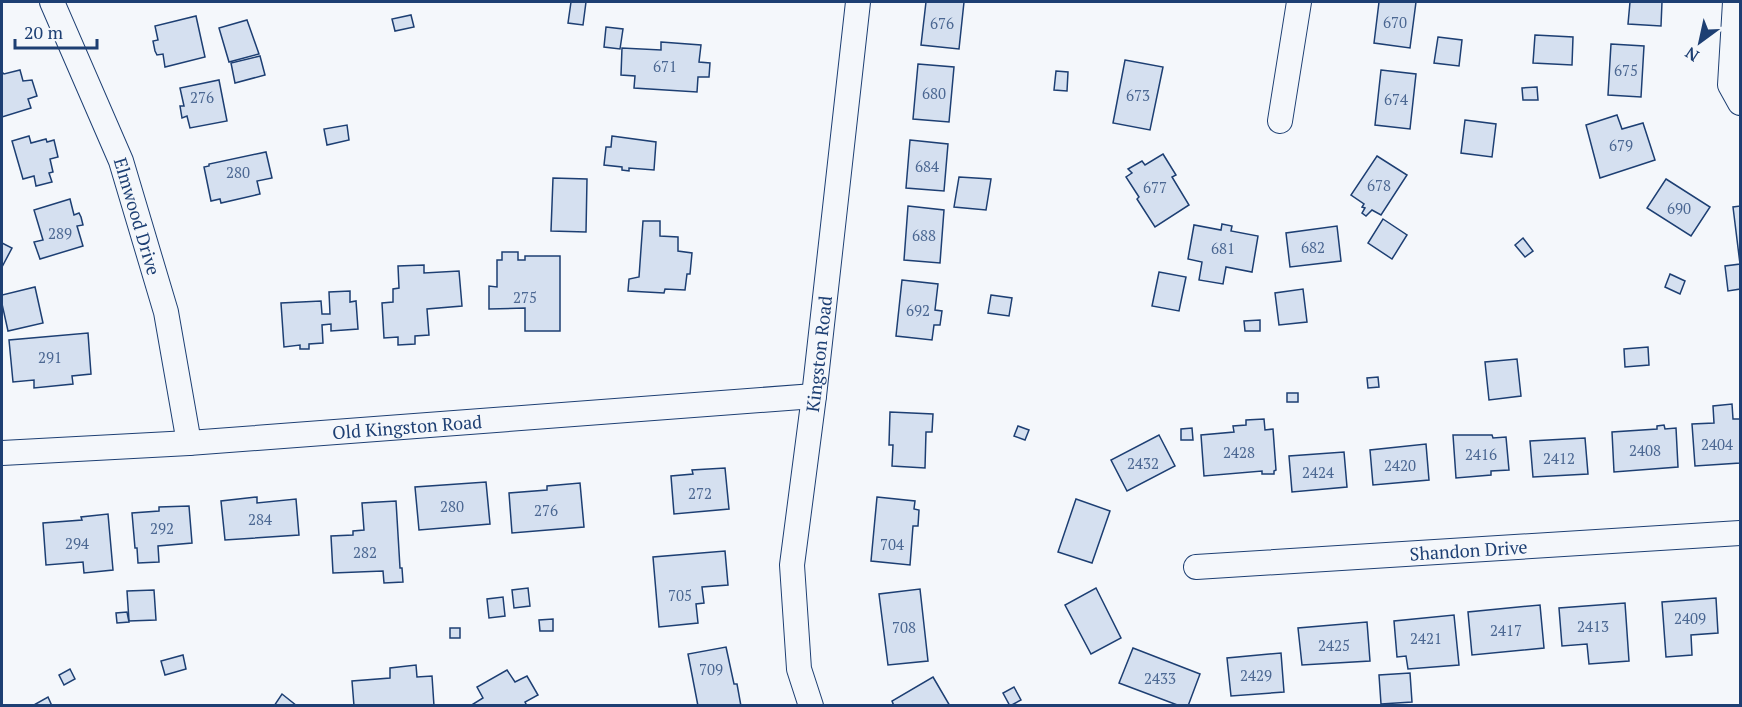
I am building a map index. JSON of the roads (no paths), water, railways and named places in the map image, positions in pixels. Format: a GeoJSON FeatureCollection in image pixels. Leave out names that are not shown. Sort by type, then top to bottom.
{"type":"FeatureCollection","features":[{"type":"Feature","properties":{"kind":"street","name":"Elmwood Drive"},"geometry":{"type":"LineString","coordinates":[[52,2],[121,161],[166,312],[189,443]]}},
{"type":"Feature","properties":{"kind":"street","name":"Kingston Road"},"geometry":{"type":"LineString","coordinates":[[811,705],[800,669],[792,566],[814,396],[858,2]]}},
{"type":"Feature","properties":{"kind":"street"},"geometry":{"type":"LineString","coordinates":[[1280,121],[1299,2]]}},
{"type":"Feature","properties":{"kind":"street"},"geometry":{"type":"LineString","coordinates":[[1735,2],[1730,85],[1740,103]]}},
{"type":"Feature","properties":{"kind":"street","name":"Old Kingston Road"},"geometry":{"type":"LineString","coordinates":[[2,453],[189,443],[814,396]]}},
{"type":"Feature","properties":{"kind":"street","name":"Shandon Drive"},"geometry":{"type":"LineString","coordinates":[[1196,567],[1740,533]]}}]}
